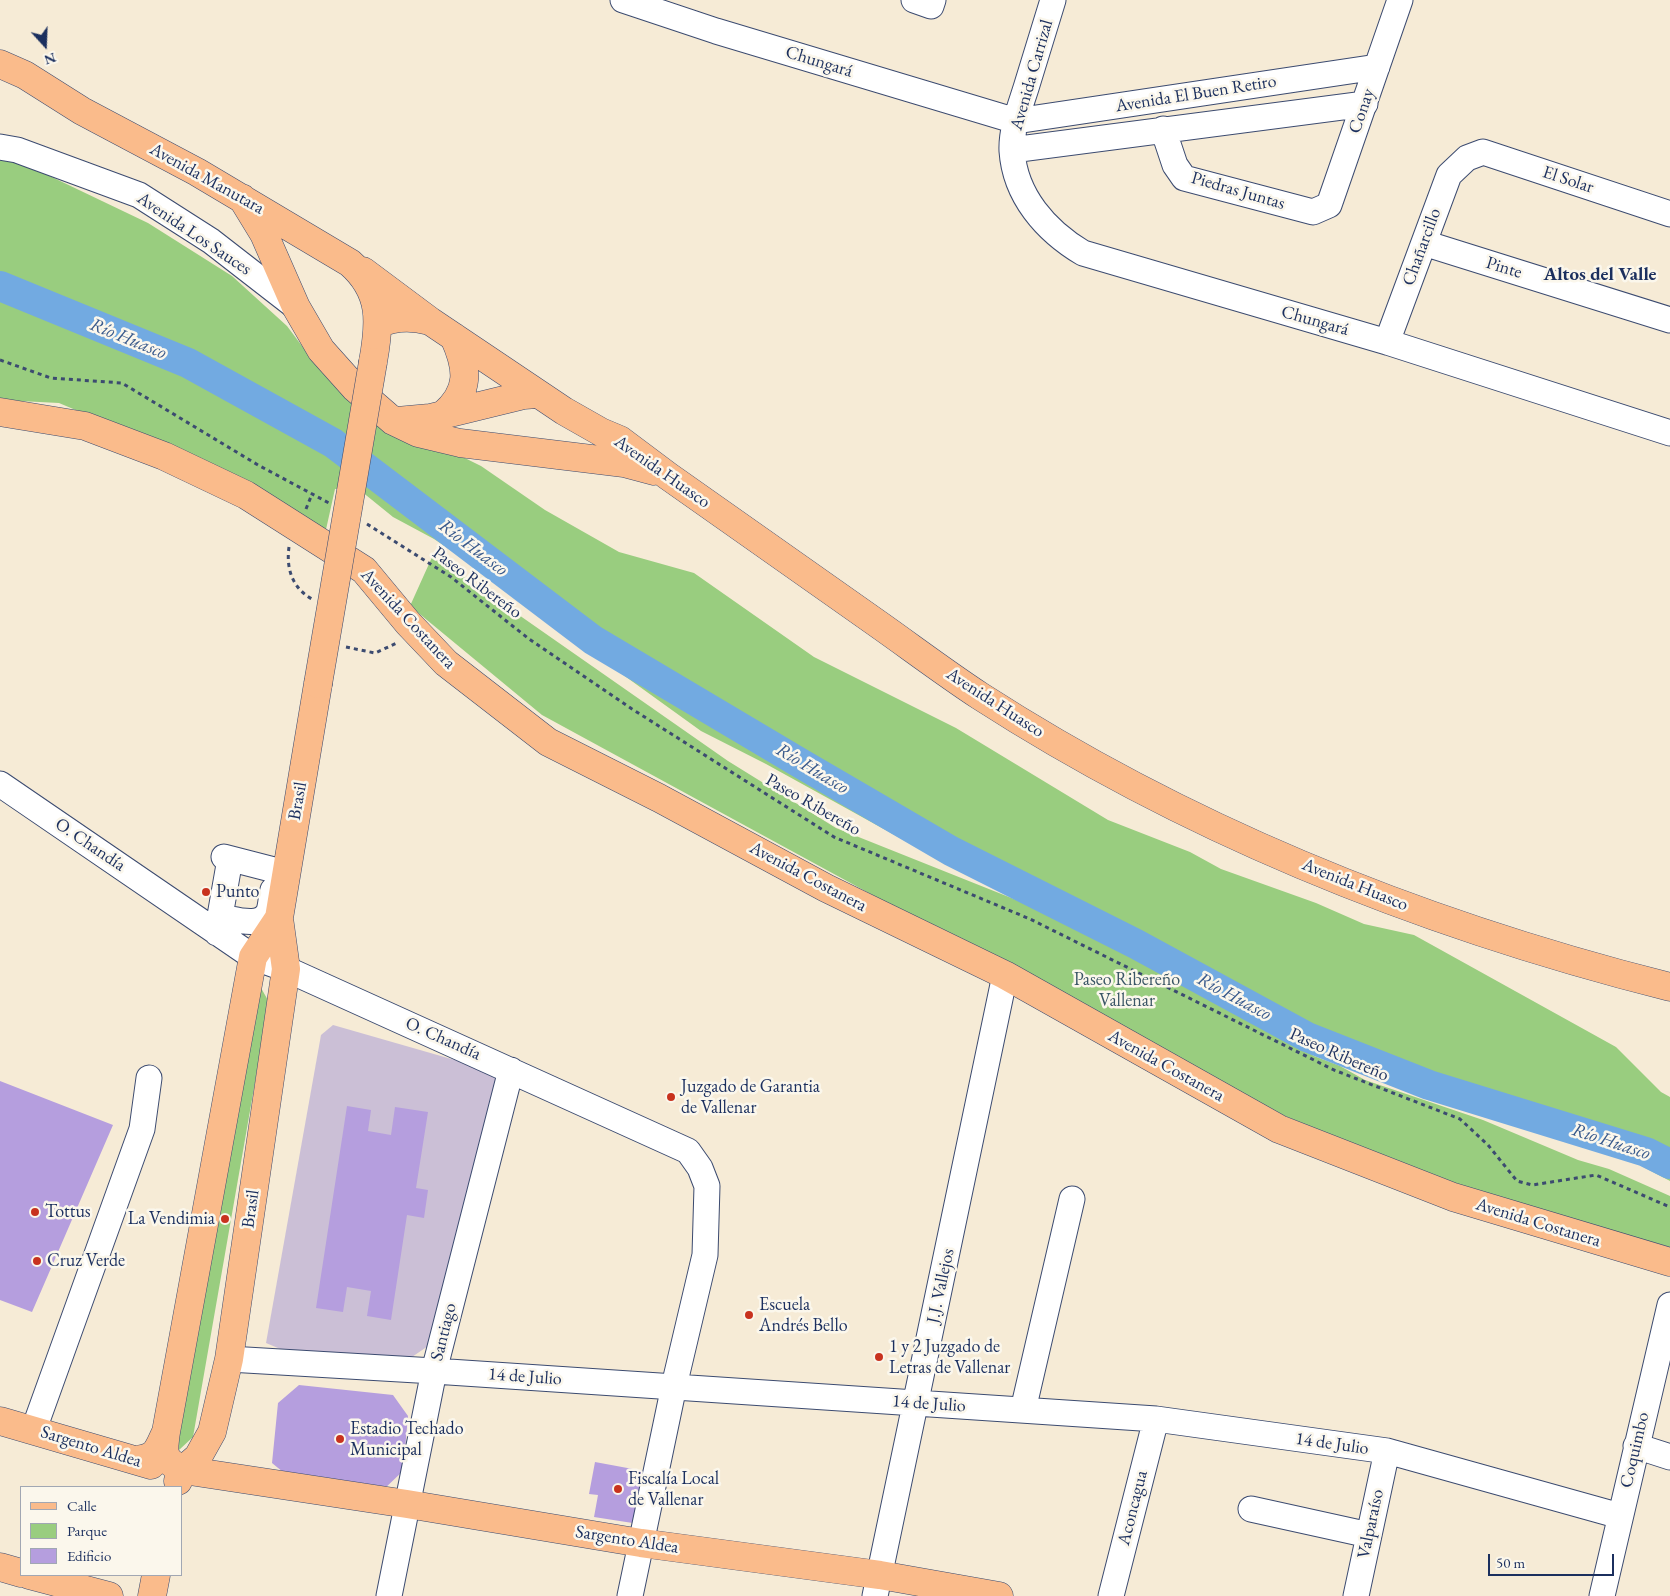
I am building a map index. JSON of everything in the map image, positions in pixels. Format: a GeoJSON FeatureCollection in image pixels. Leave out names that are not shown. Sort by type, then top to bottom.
{"type":"FeatureCollection","features":[{"type":"Feature","properties":{"kind":"main road","name":"Avenida Manutara"},"geometry":{"type":"LineString","coordinates":[[0,64],[25,75],[82,111],[198,172],[350,263],[368,283],[377,310],[378,324]]}},
{"type":"Feature","properties":{"kind":"main road"},"geometry":{"type":"LineString","coordinates":[[242,198],[270,247],[296,308],[321,350],[337,370],[373,406],[393,421],[418,434],[460,443],[624,463],[668,476]]}},
{"type":"Feature","properties":{"kind":"main road"},"geometry":{"type":"LineString","coordinates":[[350,263],[371,275],[430,320]]}},
{"type":"Feature","properties":{"kind":"main road","name":"Avenida Huasco"},"geometry":{"type":"LineString","coordinates":[[378,324],[395,318],[417,317],[430,320],[537,394],[601,432],[620,440],[668,476],[979,695],[1062,744],[1155,795],[1276,853],[1408,907],[1542,952],[1670,987]]}},
{"type":"Feature","properties":{"kind":"main road","name":"Brasil"},"geometry":{"type":"LineString","coordinates":[[176,1481],[198,1457],[212,1432],[229,1359],[286,969],[279,918],[281,871],[318,684],[378,324]]}},
{"type":"Feature","properties":{"kind":"main road"},"geometry":{"type":"LineString","coordinates":[[443,415],[457,400],[464,380],[463,359],[454,337]]}},
{"type":"Feature","properties":{"kind":"main road"},"geometry":{"type":"LineString","coordinates":[[393,421],[410,421],[443,415],[524,395],[537,394]]}},
{"type":"Feature","properties":{"kind":"main road"},"geometry":{"type":"LineString","coordinates":[[534,452],[548,448],[560,438],[565,424],[564,411]]}},
{"type":"Feature","properties":{"kind":"main road","name":"Avenida Costanera"},"geometry":{"type":"LineString","coordinates":[[0,412],[85,426],[164,456],[246,495],[364,570],[408,623],[446,663],[548,742],[659,798],[826,888],[1005,975],[1279,1129],[1453,1197],[1670,1262]]}},
{"type":"Feature","properties":{"kind":"main road","name":"Brasil"},"geometry":{"type":"LineString","coordinates":[[134,1460],[147,1458],[157,1452],[166,1432],[253,957],[279,918]]}},
{"type":"Feature","properties":{"kind":"main road","name":"Sargento Aldea"},"geometry":{"type":"LineString","coordinates":[[0,1420],[158,1468],[176,1481],[256,1481],[641,1543],[877,1585],[998,1596]]}},
{"type":"Feature","properties":{"kind":"main road","name":"Sargento Aldea"},"geometry":{"type":"LineString","coordinates":[[166,1432],[165,1456],[176,1481]]}},
{"type":"Feature","properties":{"kind":"main road"},"geometry":{"type":"LineString","coordinates":[[212,1432],[215,1444],[256,1481]]}},
{"type":"Feature","properties":{"kind":"main road"},"geometry":{"type":"LineString","coordinates":[[0,1567],[20,1573]]}},
{"type":"Feature","properties":{"kind":"main road"},"geometry":{"type":"LineString","coordinates":[[33,1576],[108,1596]]}},
{"type":"Feature","properties":{"kind":"main road"},"geometry":{"type":"LineString","coordinates":[[152,1596],[156,1576]]}},
{"type":"Feature","properties":{"kind":"street"},"geometry":{"type":"LineString","coordinates":[[914,0],[931,6],[933,0]]}},
{"type":"Feature","properties":{"kind":"street","name":"Avenida Carrizal"},"geometry":{"type":"LineString","coordinates":[[1012,150],[1016,121],[1053,0]]}},
{"type":"Feature","properties":{"kind":"street","name":"Conay"},"geometry":{"type":"LineString","coordinates":[[1313,212],[1329,205],[1400,0]]}},
{"type":"Feature","properties":{"kind":"street","name":"Chungará"},"geometry":{"type":"LineString","coordinates":[[630,1],[716,31],[1016,121]]}},
{"type":"Feature","properties":{"kind":"street","name":"Avenida El Buen Retiro"},"geometry":{"type":"LineString","coordinates":[[1016,121],[1377,67]]}},
{"type":"Feature","properties":{"kind":"street","name":"Avenida El Buen Retiro"},"geometry":{"type":"LineString","coordinates":[[1012,150],[1365,104]]}},
{"type":"Feature","properties":{"kind":"street","name":"Piedras Juntas"},"geometry":{"type":"LineString","coordinates":[[1163,129],[1175,165],[1184,178],[1313,212]]}},
{"type":"Feature","properties":{"kind":"street","name":"Avenida Los Sauces"},"geometry":{"type":"LineString","coordinates":[[0,147],[17,150],[139,196],[211,241],[296,308]]}},
{"type":"Feature","properties":{"kind":"street","name":"Chungará"},"geometry":{"type":"LineString","coordinates":[[1012,150],[1018,178],[1032,207],[1054,234],[1083,253],[1387,342],[1670,433]]}},
{"type":"Feature","properties":{"kind":"street","name":"El Solar"},"geometry":{"type":"LineString","coordinates":[[1467,158],[1482,152],[1670,214]]}},
{"type":"Feature","properties":{"kind":"street","name":"Chañarcillo"},"geometry":{"type":"LineString","coordinates":[[1387,342],[1449,175],[1467,158]]}},
{"type":"Feature","properties":{"kind":"street","name":"Pinte"},"geometry":{"type":"LineString","coordinates":[[1424,243],[1670,320]]}},
{"type":"Feature","properties":{"kind":"street","name":"O. Chandía"},"geometry":{"type":"LineString","coordinates":[[0,784],[219,925],[253,957],[286,969],[688,1151],[700,1168],[707,1186],[705,1255],[674,1386],[630,1596]]}},
{"type":"Feature","properties":{"kind":"street"},"geometry":{"type":"LineString","coordinates":[[227,858],[281,871],[269,910],[260,921],[219,925],[227,858]]}},
{"type":"Feature","properties":{"kind":"street","name":"J.J. Vallejos"},"geometry":{"type":"LineString","coordinates":[[877,1585],[1005,975]]}},
{"type":"Feature","properties":{"kind":"street","name":"Santiago"},"geometry":{"type":"LineString","coordinates":[[389,1596],[434,1371],[511,1070]]}},
{"type":"Feature","properties":{"kind":"street"},"geometry":{"type":"LineString","coordinates":[[34,1430],[142,1129],[149,1078]]}},
{"type":"Feature","properties":{"kind":"street"},"geometry":{"type":"LineString","coordinates":[[1023,1410],[1072,1199]]}},
{"type":"Feature","properties":{"kind":"street","name":"Coquimbo"},"geometry":{"type":"LineString","coordinates":[[1602,1596],[1670,1305]]}},
{"type":"Feature","properties":{"kind":"street","name":"14 de Julio"},"geometry":{"type":"LineString","coordinates":[[229,1359],[674,1386],[1156,1419],[1387,1451],[1620,1516]]}},
{"type":"Feature","properties":{"kind":"street","name":"Aconcagua"},"geometry":{"type":"LineString","coordinates":[[1111,1596],[1156,1419]]}},
{"type":"Feature","properties":{"kind":"street"},"geometry":{"type":"LineString","coordinates":[[1636,1446],[1670,1457]]}},
{"type":"Feature","properties":{"kind":"street","name":"Valparaíso"},"geometry":{"type":"LineString","coordinates":[[1356,1596],[1387,1451]]}},
{"type":"Feature","properties":{"kind":"street"},"geometry":{"type":"LineString","coordinates":[[1251,1509],[1369,1535]]}},
{"type":"Feature","properties":{"kind":"path"},"geometry":{"type":"LineString","coordinates":[[0,360],[51,378],[122,383],[258,465],[336,507]]}},
{"type":"Feature","properties":{"kind":"path","name":"Paseo Ribereño"},"geometry":{"type":"LineString","coordinates":[[360,520],[451,577],[529,639],[632,709],[834,837],[1030,919],[1334,1070],[1460,1119],[1488,1145],[1516,1181],[1532,1185],[1596,1175],[1670,1207]]}},
{"type":"Feature","properties":{"kind":"shaded area"},"geometry":{"type":"Polygon","coordinates":[[[333,1025],[500,1073],[434,1342],[409,1359],[290,1353],[266,1343],[321,1035],[333,1025]]]}},
{"type":"Feature","properties":{"kind":"green space","name":"Paseo Ribereño Vallenar"},"geometry":{"type":"Polygon","coordinates":[[[0,157],[10,157],[148,223],[232,276],[287,326],[320,370],[412,432],[481,466],[545,510],[619,552],[694,573],[814,657],[956,728],[1108,820],[1190,852],[1221,869],[1316,903],[1364,924],[1414,935],[1616,1047],[1661,1092],[1670,1097],[1670,1181],[1590,1139],[1427,1078],[1342,1050],[1183,980],[1314,1056],[1340,1066],[1365,1080],[1483,1120],[1578,1160],[1609,1169],[1670,1196],[1670,1247],[1459,1189],[1285,1116],[1036,984],[542,715],[410,606],[433,555],[728,761],[836,828],[1049,913],[1101,937],[1100,920],[978,860],[958,870],[766,764],[701,731],[572,638],[493,578],[434,539],[393,517],[356,487],[335,489],[325,534],[211,467],[59,403],[0,400],[0,157]]]}},
{"type":"Feature","properties":{"kind":"green space"},"geometry":{"type":"Polygon","coordinates":[[[261,988],[269,1002],[193,1437],[179,1450],[173,1435],[261,988]]]}},
{"type":"Feature","properties":{"kind":"building"},"geometry":{"type":"Polygon","coordinates":[[[0,1081],[113,1125],[32,1312],[0,1300],[0,1081]]]}},
{"type":"Feature","properties":{"kind":"building"},"geometry":{"type":"Polygon","coordinates":[[[347,1106],[371,1110],[368,1131],[391,1135],[395,1107],[428,1112],[416,1188],[428,1190],[424,1218],[407,1215],[391,1320],[367,1316],[371,1291],[347,1287],[343,1312],[316,1308],[347,1106]]]}},
{"type":"Feature","properties":{"kind":"building","name":"Estadio Techado Municipal"},"geometry":{"type":"Polygon","coordinates":[[[299,1385],[393,1395],[408,1416],[403,1471],[383,1490],[289,1477],[272,1463],[278,1403],[299,1385]]]}},
{"type":"Feature","properties":{"kind":"building","name":"Fiscalía Local de Vallenar"},"geometry":{"type":"Polygon","coordinates":[[[595,1462],[649,1472],[639,1524],[594,1517],[598,1495],[589,1494],[595,1462]]]}},
{"type":"Feature","properties":{"kind":"waterway","name":"Río Huasco"},"geometry":{"type":"LineString","coordinates":[[0,286],[188,363],[333,443],[593,640],[951,851],[1136,944],[1307,1037],[1429,1085],[1646,1152],[1670,1164]]}},
{"type":"Feature","properties":{"kind":"place","name":"Punto"},"geometry":{"type":"Point","coordinates":[206,892]}},
{"type":"Feature","properties":{"kind":"place","name":"Juzgado de Garantia de Vallenar"},"geometry":{"type":"Point","coordinates":[671,1097]}},
{"type":"Feature","properties":{"kind":"place","name":"Tottus"},"geometry":{"type":"Point","coordinates":[35,1212]}},
{"type":"Feature","properties":{"kind":"place","name":"La Vendimia"},"geometry":{"type":"Point","coordinates":[225,1219]}},
{"type":"Feature","properties":{"kind":"place","name":"Cruz Verde"},"geometry":{"type":"Point","coordinates":[37,1261]}},
{"type":"Feature","properties":{"kind":"place","name":"Escuela Andrés Bello"},"geometry":{"type":"Point","coordinates":[749,1315]}},
{"type":"Feature","properties":{"kind":"place","name":"1 y 2 Juzgado de Letras de Vallenar"},"geometry":{"type":"Point","coordinates":[879,1357]}},
{"type":"Feature","properties":{"kind":"place","name":"Estadio Techado Municipal"},"geometry":{"type":"Point","coordinates":[340,1439]}},
{"type":"Feature","properties":{"kind":"place","name":"Fiscalía Local de Vallenar"},"geometry":{"type":"Point","coordinates":[618,1489]}},
{"type":"Feature","properties":{"kind":"district","name":"Altos del Valle"},"geometry":{"type":"Point","coordinates":[1600,275]}}]}
